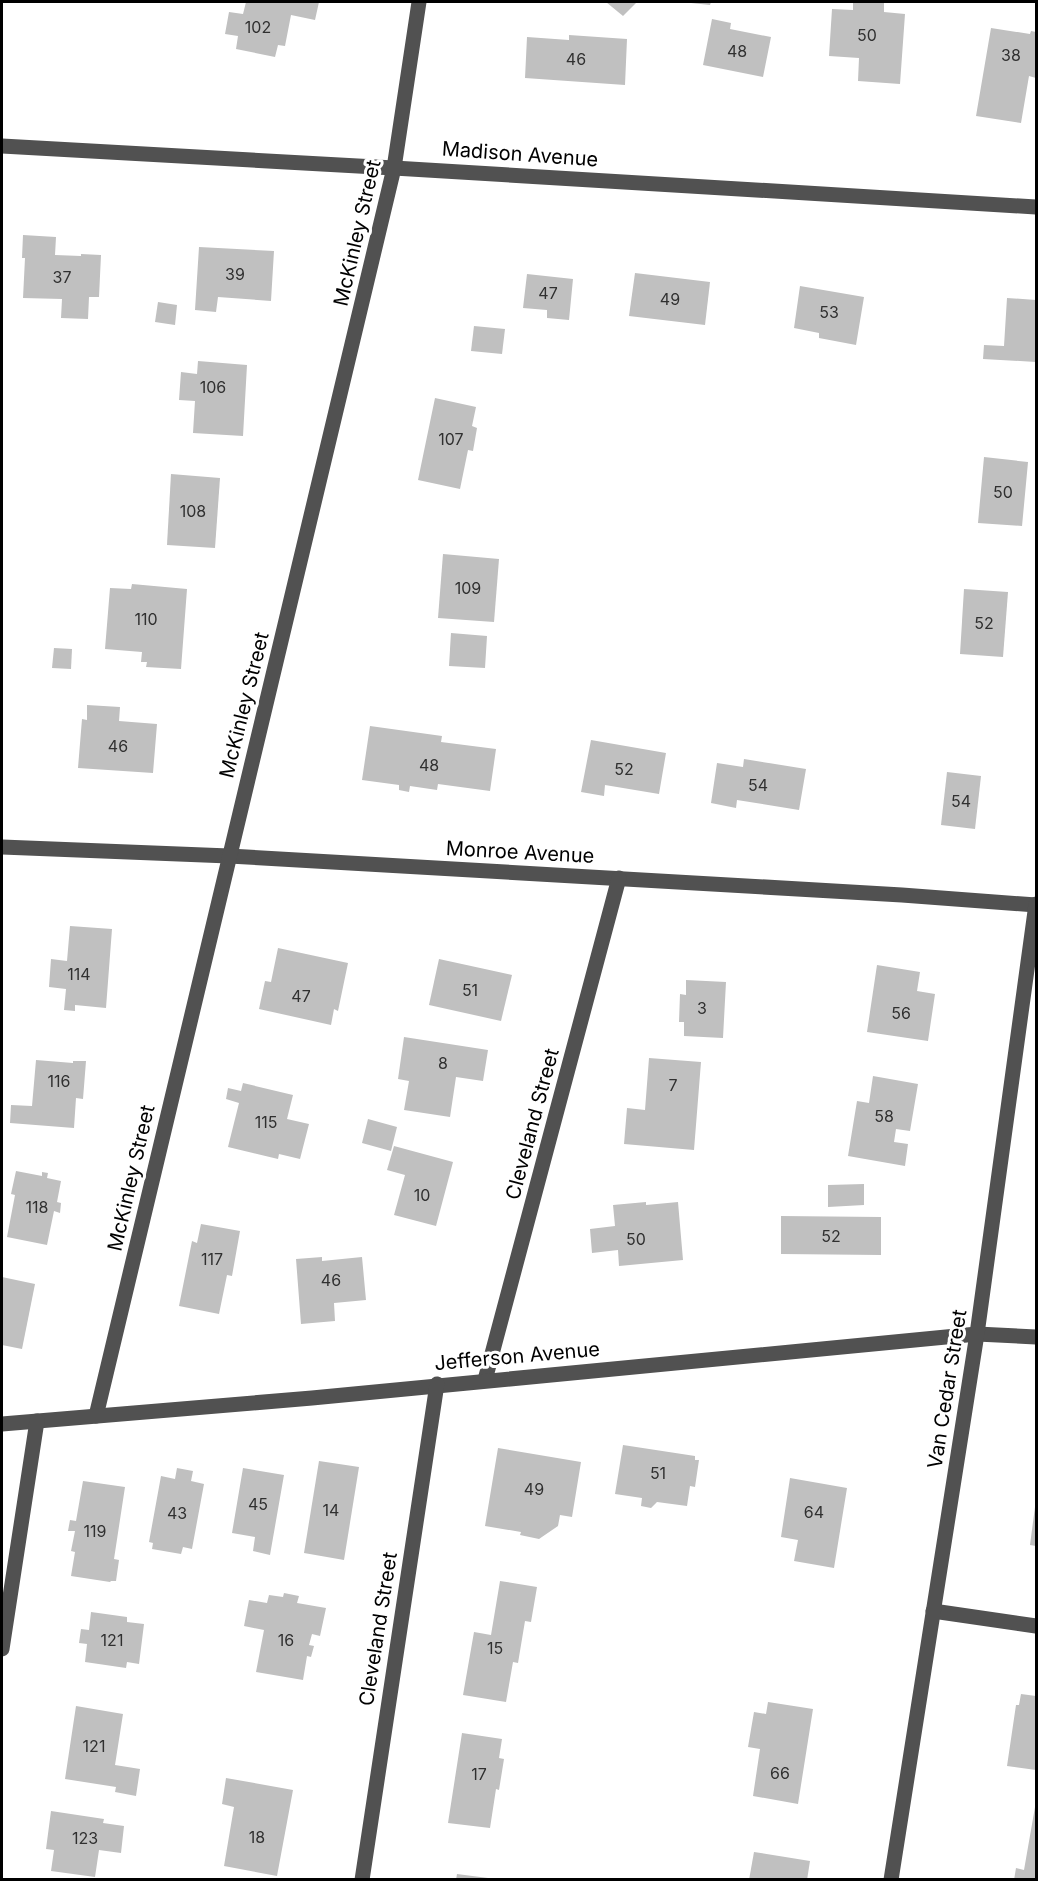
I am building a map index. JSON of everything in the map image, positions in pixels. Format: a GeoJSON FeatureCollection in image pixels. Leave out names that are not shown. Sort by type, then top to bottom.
{"type":"FeatureCollection","features":[{"type":"Feature","properties":{"kind":"street","name":"McKinley Street"},"geometry":{"type":"LineString","coordinates":[[96,1416],[394,168],[419,2]]}},
{"type":"Feature","properties":{"kind":"street","name":"Madison Avenue"},"geometry":{"type":"LineString","coordinates":[[2,146],[1036,207]]}},
{"type":"Feature","properties":{"kind":"street","name":"Monroe Avenue"},"geometry":{"type":"LineString","coordinates":[[2,847],[229,856],[902,895],[1036,905]]}},
{"type":"Feature","properties":{"kind":"street","name":"Cleveland Street"},"geometry":{"type":"LineString","coordinates":[[485,1380],[619,878]]}},
{"type":"Feature","properties":{"kind":"street","name":"Van Cedar Street"},"geometry":{"type":"LineString","coordinates":[[891,1880],[977,1334],[1036,905]]}},
{"type":"Feature","properties":{"kind":"street","name":"Jefferson Avenue"},"geometry":{"type":"LineString","coordinates":[[2,1424],[300,1399],[436,1384],[977,1334],[1036,1337]]}},
{"type":"Feature","properties":{"kind":"street","name":"Cleveland Street"},"geometry":{"type":"LineString","coordinates":[[362,1880],[436,1384]]}},
{"type":"Feature","properties":{"kind":"street"},"geometry":{"type":"LineString","coordinates":[[2,1649],[37,1421]]}},
{"type":"Feature","properties":{"kind":"street"},"geometry":{"type":"LineString","coordinates":[[933,1611],[1036,1626]]}},
{"type":"Feature","properties":{"kind":"building"},"geometry":{"type":"Polygon","coordinates":[[[246,2],[319,2],[315,20],[291,15],[285,46],[278,45],[275,57],[236,49],[238,36],[225,34],[229,12],[243,14],[246,2]]]}},
{"type":"Feature","properties":{"kind":"building"},"geometry":{"type":"Polygon","coordinates":[[[606,2],[637,2],[623,16],[606,2]]]}},
{"type":"Feature","properties":{"kind":"building"},"geometry":{"type":"Polygon","coordinates":[[[691,2],[711,2],[710,5],[691,2]]]}},
{"type":"Feature","properties":{"kind":"building"},"geometry":{"type":"Polygon","coordinates":[[[853,2],[884,2],[884,12],[905,14],[900,84],[858,81],[859,58],[829,56],[832,9],[853,10],[853,2]]]}},
{"type":"Feature","properties":{"kind":"building"},"geometry":{"type":"Polygon","coordinates":[[[712,19],[731,23],[730,29],[771,37],[763,77],[703,65],[712,19]]]}},
{"type":"Feature","properties":{"kind":"building"},"geometry":{"type":"Polygon","coordinates":[[[991,28],[1030,34],[1031,31],[1036,32],[1036,78],[1029,76],[1021,123],[976,116],[991,28]]]}},
{"type":"Feature","properties":{"kind":"building"},"geometry":{"type":"Polygon","coordinates":[[[569,35],[627,39],[625,85],[525,78],[527,37],[569,40],[569,35]]]}},
{"type":"Feature","properties":{"kind":"building"},"geometry":{"type":"Polygon","coordinates":[[[23,235],[56,237],[55,255],[101,255],[99,297],[89,297],[88,319],[61,318],[62,299],[23,298],[25,258],[22,258],[23,235]]]}},
{"type":"Feature","properties":{"kind":"building"},"geometry":{"type":"Polygon","coordinates":[[[199,247],[274,251],[271,301],[218,297],[216,312],[195,310],[199,247]]]}},
{"type":"Feature","properties":{"kind":"building"},"geometry":{"type":"Polygon","coordinates":[[[635,273],[710,282],[705,325],[629,316],[635,273]]]}},
{"type":"Feature","properties":{"kind":"building"},"geometry":{"type":"Polygon","coordinates":[[[527,274],[573,279],[569,320],[547,318],[547,310],[523,308],[527,274]]]}},
{"type":"Feature","properties":{"kind":"building"},"geometry":{"type":"Polygon","coordinates":[[[800,286],[864,297],[856,345],[819,338],[819,333],[794,328],[800,286]]]}},
{"type":"Feature","properties":{"kind":"building"},"geometry":{"type":"Polygon","coordinates":[[[1007,298],[1036,300],[1036,362],[983,359],[984,345],[1004,346],[1007,298]]]}},
{"type":"Feature","properties":{"kind":"building"},"geometry":{"type":"Polygon","coordinates":[[[158,302],[177,305],[175,325],[155,322],[158,302]]]}},
{"type":"Feature","properties":{"kind":"building"},"geometry":{"type":"Polygon","coordinates":[[[474,326],[505,329],[502,354],[471,351],[474,326]]]}},
{"type":"Feature","properties":{"kind":"building"},"geometry":{"type":"Polygon","coordinates":[[[198,361],[247,365],[243,436],[193,433],[195,401],[179,400],[181,372],[197,374],[198,361]]]}},
{"type":"Feature","properties":{"kind":"building"},"geometry":{"type":"Polygon","coordinates":[[[435,398],[476,407],[472,426],[477,428],[473,451],[468,450],[460,489],[418,480],[435,398]]]}},
{"type":"Feature","properties":{"kind":"building"},"geometry":{"type":"Polygon","coordinates":[[[984,457],[1028,462],[1022,526],[978,523],[984,457]]]}},
{"type":"Feature","properties":{"kind":"building"},"geometry":{"type":"Polygon","coordinates":[[[171,474],[220,478],[215,548],[167,545],[171,474]]]}},
{"type":"Feature","properties":{"kind":"building"},"geometry":{"type":"Polygon","coordinates":[[[443,554],[499,559],[494,622],[438,618],[443,554]]]}},
{"type":"Feature","properties":{"kind":"building"},"geometry":{"type":"Polygon","coordinates":[[[132,584],[187,589],[181,669],[146,667],[147,662],[141,662],[142,652],[105,649],[110,588],[131,589],[132,584]]]}},
{"type":"Feature","properties":{"kind":"building"},"geometry":{"type":"Polygon","coordinates":[[[964,589],[1008,592],[1003,657],[960,654],[964,589]]]}},
{"type":"Feature","properties":{"kind":"building"},"geometry":{"type":"Polygon","coordinates":[[[451,633],[487,636],[485,668],[449,666],[451,633]]]}},
{"type":"Feature","properties":{"kind":"building"},"geometry":{"type":"Polygon","coordinates":[[[54,648],[72,649],[71,669],[52,668],[54,648]]]}},
{"type":"Feature","properties":{"kind":"building"},"geometry":{"type":"Polygon","coordinates":[[[87,705],[120,707],[119,721],[157,724],[153,773],[78,768],[82,719],[87,720],[87,705]]]}},
{"type":"Feature","properties":{"kind":"building"},"geometry":{"type":"Polygon","coordinates":[[[370,726],[442,736],[441,742],[496,749],[490,791],[438,784],[437,790],[410,786],[409,792],[399,790],[399,785],[362,780],[370,726]]]}},
{"type":"Feature","properties":{"kind":"building"},"geometry":{"type":"Polygon","coordinates":[[[591,740],[666,753],[659,794],[605,785],[604,796],[581,792],[591,740]]]}},
{"type":"Feature","properties":{"kind":"building"},"geometry":{"type":"Polygon","coordinates":[[[744,759],[806,769],[799,810],[737,800],[736,808],[711,803],[717,763],[743,767],[744,759]]]}},
{"type":"Feature","properties":{"kind":"building"},"geometry":{"type":"Polygon","coordinates":[[[947,772],[981,776],[975,829],[941,825],[947,772]]]}},
{"type":"Feature","properties":{"kind":"building"},"geometry":{"type":"Polygon","coordinates":[[[70,926],[112,929],[106,1008],[75,1005],[75,1011],[64,1010],[66,989],[49,987],[51,959],[67,961],[70,926]]]}},
{"type":"Feature","properties":{"kind":"building"},"geometry":{"type":"Polygon","coordinates":[[[278,948],[348,963],[338,1011],[334,1009],[331,1025],[259,1009],[265,981],[271,982],[278,948]]]}},
{"type":"Feature","properties":{"kind":"building"},"geometry":{"type":"Polygon","coordinates":[[[439,959],[512,975],[501,1021],[429,1005],[439,959]]]}},
{"type":"Feature","properties":{"kind":"building"},"geometry":{"type":"Polygon","coordinates":[[[877,965],[920,972],[917,991],[935,994],[928,1041],[867,1032],[877,965]]]}},
{"type":"Feature","properties":{"kind":"building"},"geometry":{"type":"Polygon","coordinates":[[[686,980],[726,982],[723,1038],[684,1036],[684,1022],[679,1022],[680,994],[686,995],[686,980]]]}},
{"type":"Feature","properties":{"kind":"building"},"geometry":{"type":"Polygon","coordinates":[[[404,1037],[488,1050],[483,1081],[456,1077],[450,1117],[404,1110],[409,1081],[398,1079],[404,1037]]]}},
{"type":"Feature","properties":{"kind":"building"},"geometry":{"type":"Polygon","coordinates":[[[649,1058],[701,1062],[694,1150],[624,1144],[627,1108],[645,1110],[649,1058]]]}},
{"type":"Feature","properties":{"kind":"building"},"geometry":{"type":"Polygon","coordinates":[[[36,1060],[73,1063],[73,1061],[86,1061],[83,1099],[76,1098],[74,1128],[10,1123],[11,1105],[32,1106],[36,1060]]]}},
{"type":"Feature","properties":{"kind":"building"},"geometry":{"type":"Polygon","coordinates":[[[873,1076],[918,1084],[910,1131],[896,1129],[894,1142],[908,1144],[905,1166],[848,1156],[857,1101],[869,1103],[873,1076]]]}},
{"type":"Feature","properties":{"kind":"building"},"geometry":{"type":"Polygon","coordinates":[[[243,1083],[293,1095],[287,1119],[309,1124],[300,1159],[279,1154],[278,1159],[228,1147],[239,1103],[226,1099],[228,1088],[241,1091],[243,1083]]]}},
{"type":"Feature","properties":{"kind":"building"},"geometry":{"type":"Polygon","coordinates":[[[368,1119],[397,1127],[391,1151],[362,1143],[368,1119]]]}},
{"type":"Feature","properties":{"kind":"building"},"geometry":{"type":"Polygon","coordinates":[[[394,1146],[453,1162],[436,1226],[394,1215],[405,1175],[387,1170],[394,1146]]]}},
{"type":"Feature","properties":{"kind":"building"},"geometry":{"type":"Polygon","coordinates":[[[16,1171],[42,1176],[42,1172],[48,1173],[47,1178],[61,1181],[57,1202],[61,1203],[60,1213],[54,1211],[47,1245],[7,1237],[15,1195],[11,1194],[16,1171]]]}},
{"type":"Feature","properties":{"kind":"building"},"geometry":{"type":"Polygon","coordinates":[[[864,1184],[864,1205],[828,1207],[828,1185],[864,1184]]]}},
{"type":"Feature","properties":{"kind":"building"},"geometry":{"type":"Polygon","coordinates":[[[646,1202],[646,1205],[678,1202],[683,1260],[619,1266],[618,1250],[592,1253],[590,1229],[615,1226],[613,1205],[646,1202]]]}},
{"type":"Feature","properties":{"kind":"building"},"geometry":{"type":"Polygon","coordinates":[[[781,1216],[881,1217],[881,1255],[781,1254],[781,1216]]]}},
{"type":"Feature","properties":{"kind":"building"},"geometry":{"type":"Polygon","coordinates":[[[201,1224],[240,1231],[232,1276],[227,1275],[219,1314],[179,1306],[192,1241],[197,1243],[201,1224]]]}},
{"type":"Feature","properties":{"kind":"building"},"geometry":{"type":"Polygon","coordinates":[[[322,1257],[322,1261],[362,1257],[366,1300],[334,1303],[335,1321],[301,1324],[296,1259],[322,1257]]]}},
{"type":"Feature","properties":{"kind":"building"},"geometry":{"type":"Polygon","coordinates":[[[2,1277],[35,1284],[22,1349],[2,1345],[2,1277]]]}},
{"type":"Feature","properties":{"kind":"building"},"geometry":{"type":"Polygon","coordinates":[[[623,1445],[695,1456],[695,1460],[699,1460],[695,1487],[690,1486],[687,1506],[657,1502],[651,1508],[641,1506],[642,1498],[615,1494],[623,1445]]]}},
{"type":"Feature","properties":{"kind":"building"},"geometry":{"type":"Polygon","coordinates":[[[498,1448],[581,1462],[572,1517],[560,1515],[558,1526],[539,1539],[520,1535],[521,1532],[485,1526],[498,1448]]]}},
{"type":"Feature","properties":{"kind":"building"},"geometry":{"type":"Polygon","coordinates":[[[319,1461],[359,1467],[344,1560],[304,1553],[319,1461]]]}},
{"type":"Feature","properties":{"kind":"building"},"geometry":{"type":"Polygon","coordinates":[[[177,1468],[193,1471],[191,1481],[204,1484],[192,1549],[183,1547],[181,1554],[152,1549],[153,1543],[149,1542],[161,1476],[175,1479],[177,1468]]]}},
{"type":"Feature","properties":{"kind":"building"},"geometry":{"type":"Polygon","coordinates":[[[243,1468],[284,1475],[270,1555],[253,1551],[255,1537],[232,1533],[243,1468]]]}},
{"type":"Feature","properties":{"kind":"building"},"geometry":{"type":"Polygon","coordinates":[[[790,1478],[847,1488],[834,1568],[794,1561],[798,1540],[781,1537],[790,1478]]]}},
{"type":"Feature","properties":{"kind":"building"},"geometry":{"type":"Polygon","coordinates":[[[83,1481],[125,1487],[114,1559],[119,1560],[116,1581],[71,1576],[75,1552],[71,1551],[75,1531],[68,1531],[70,1520],[76,1521],[83,1481]]]}},
{"type":"Feature","properties":{"kind":"building"},"geometry":{"type":"Polygon","coordinates":[[[1036,1507],[1036,1546],[1030,1545],[1036,1507]]]}},
{"type":"Feature","properties":{"kind":"building"},"geometry":{"type":"Polygon","coordinates":[[[500,1581],[537,1587],[531,1622],[525,1621],[518,1663],[513,1662],[506,1702],[463,1695],[474,1632],[491,1635],[500,1581]]]}},
{"type":"Feature","properties":{"kind":"building"},"geometry":{"type":"Polygon","coordinates":[[[284,1593],[299,1596],[297,1603],[326,1608],[320,1636],[312,1634],[309,1645],[314,1646],[311,1657],[307,1656],[303,1680],[256,1672],[264,1630],[244,1626],[249,1600],[267,1603],[269,1595],[283,1597],[284,1593]]]}},
{"type":"Feature","properties":{"kind":"building"},"geometry":{"type":"Polygon","coordinates":[[[91,1612],[127,1617],[127,1622],[144,1624],[139,1664],[127,1662],[126,1668],[85,1662],[87,1644],[79,1643],[81,1629],[89,1630],[91,1612]]]}},
{"type":"Feature","properties":{"kind":"building"},"geometry":{"type":"Polygon","coordinates":[[[1021,1694],[1036,1696],[1036,1770],[1007,1766],[1016,1705],[1019,1705],[1021,1694]]]}},
{"type":"Feature","properties":{"kind":"building"},"geometry":{"type":"Polygon","coordinates":[[[768,1702],[813,1709],[798,1804],[753,1796],[760,1749],[748,1747],[754,1712],[766,1714],[768,1702]]]}},
{"type":"Feature","properties":{"kind":"building"},"geometry":{"type":"Polygon","coordinates":[[[76,1706],[123,1714],[115,1765],[140,1769],[136,1796],[115,1792],[116,1787],[65,1779],[76,1706]]]}},
{"type":"Feature","properties":{"kind":"building"},"geometry":{"type":"Polygon","coordinates":[[[462,1733],[502,1739],[499,1758],[504,1759],[499,1790],[496,1789],[490,1828],[448,1823],[462,1733]]]}},
{"type":"Feature","properties":{"kind":"building"},"geometry":{"type":"Polygon","coordinates":[[[226,1778],[293,1790],[277,1876],[224,1866],[234,1807],[222,1804],[226,1778]]]}},
{"type":"Feature","properties":{"kind":"building"},"geometry":{"type":"Polygon","coordinates":[[[1035,1807],[1036,1880],[1014,1880],[1016,1868],[1024,1870],[1035,1807]]]}},
{"type":"Feature","properties":{"kind":"building"},"geometry":{"type":"Polygon","coordinates":[[[51,1811],[104,1819],[103,1823],[124,1826],[121,1853],[99,1850],[95,1877],[51,1871],[54,1850],[46,1849],[51,1811]]]}},
{"type":"Feature","properties":{"kind":"building"},"geometry":{"type":"Polygon","coordinates":[[[754,1852],[810,1861],[807,1880],[749,1880],[754,1852]]]}},
{"type":"Feature","properties":{"kind":"building"},"geometry":{"type":"Polygon","coordinates":[[[457,1874],[488,1878],[488,1880],[456,1880],[457,1874]]]}}]}
